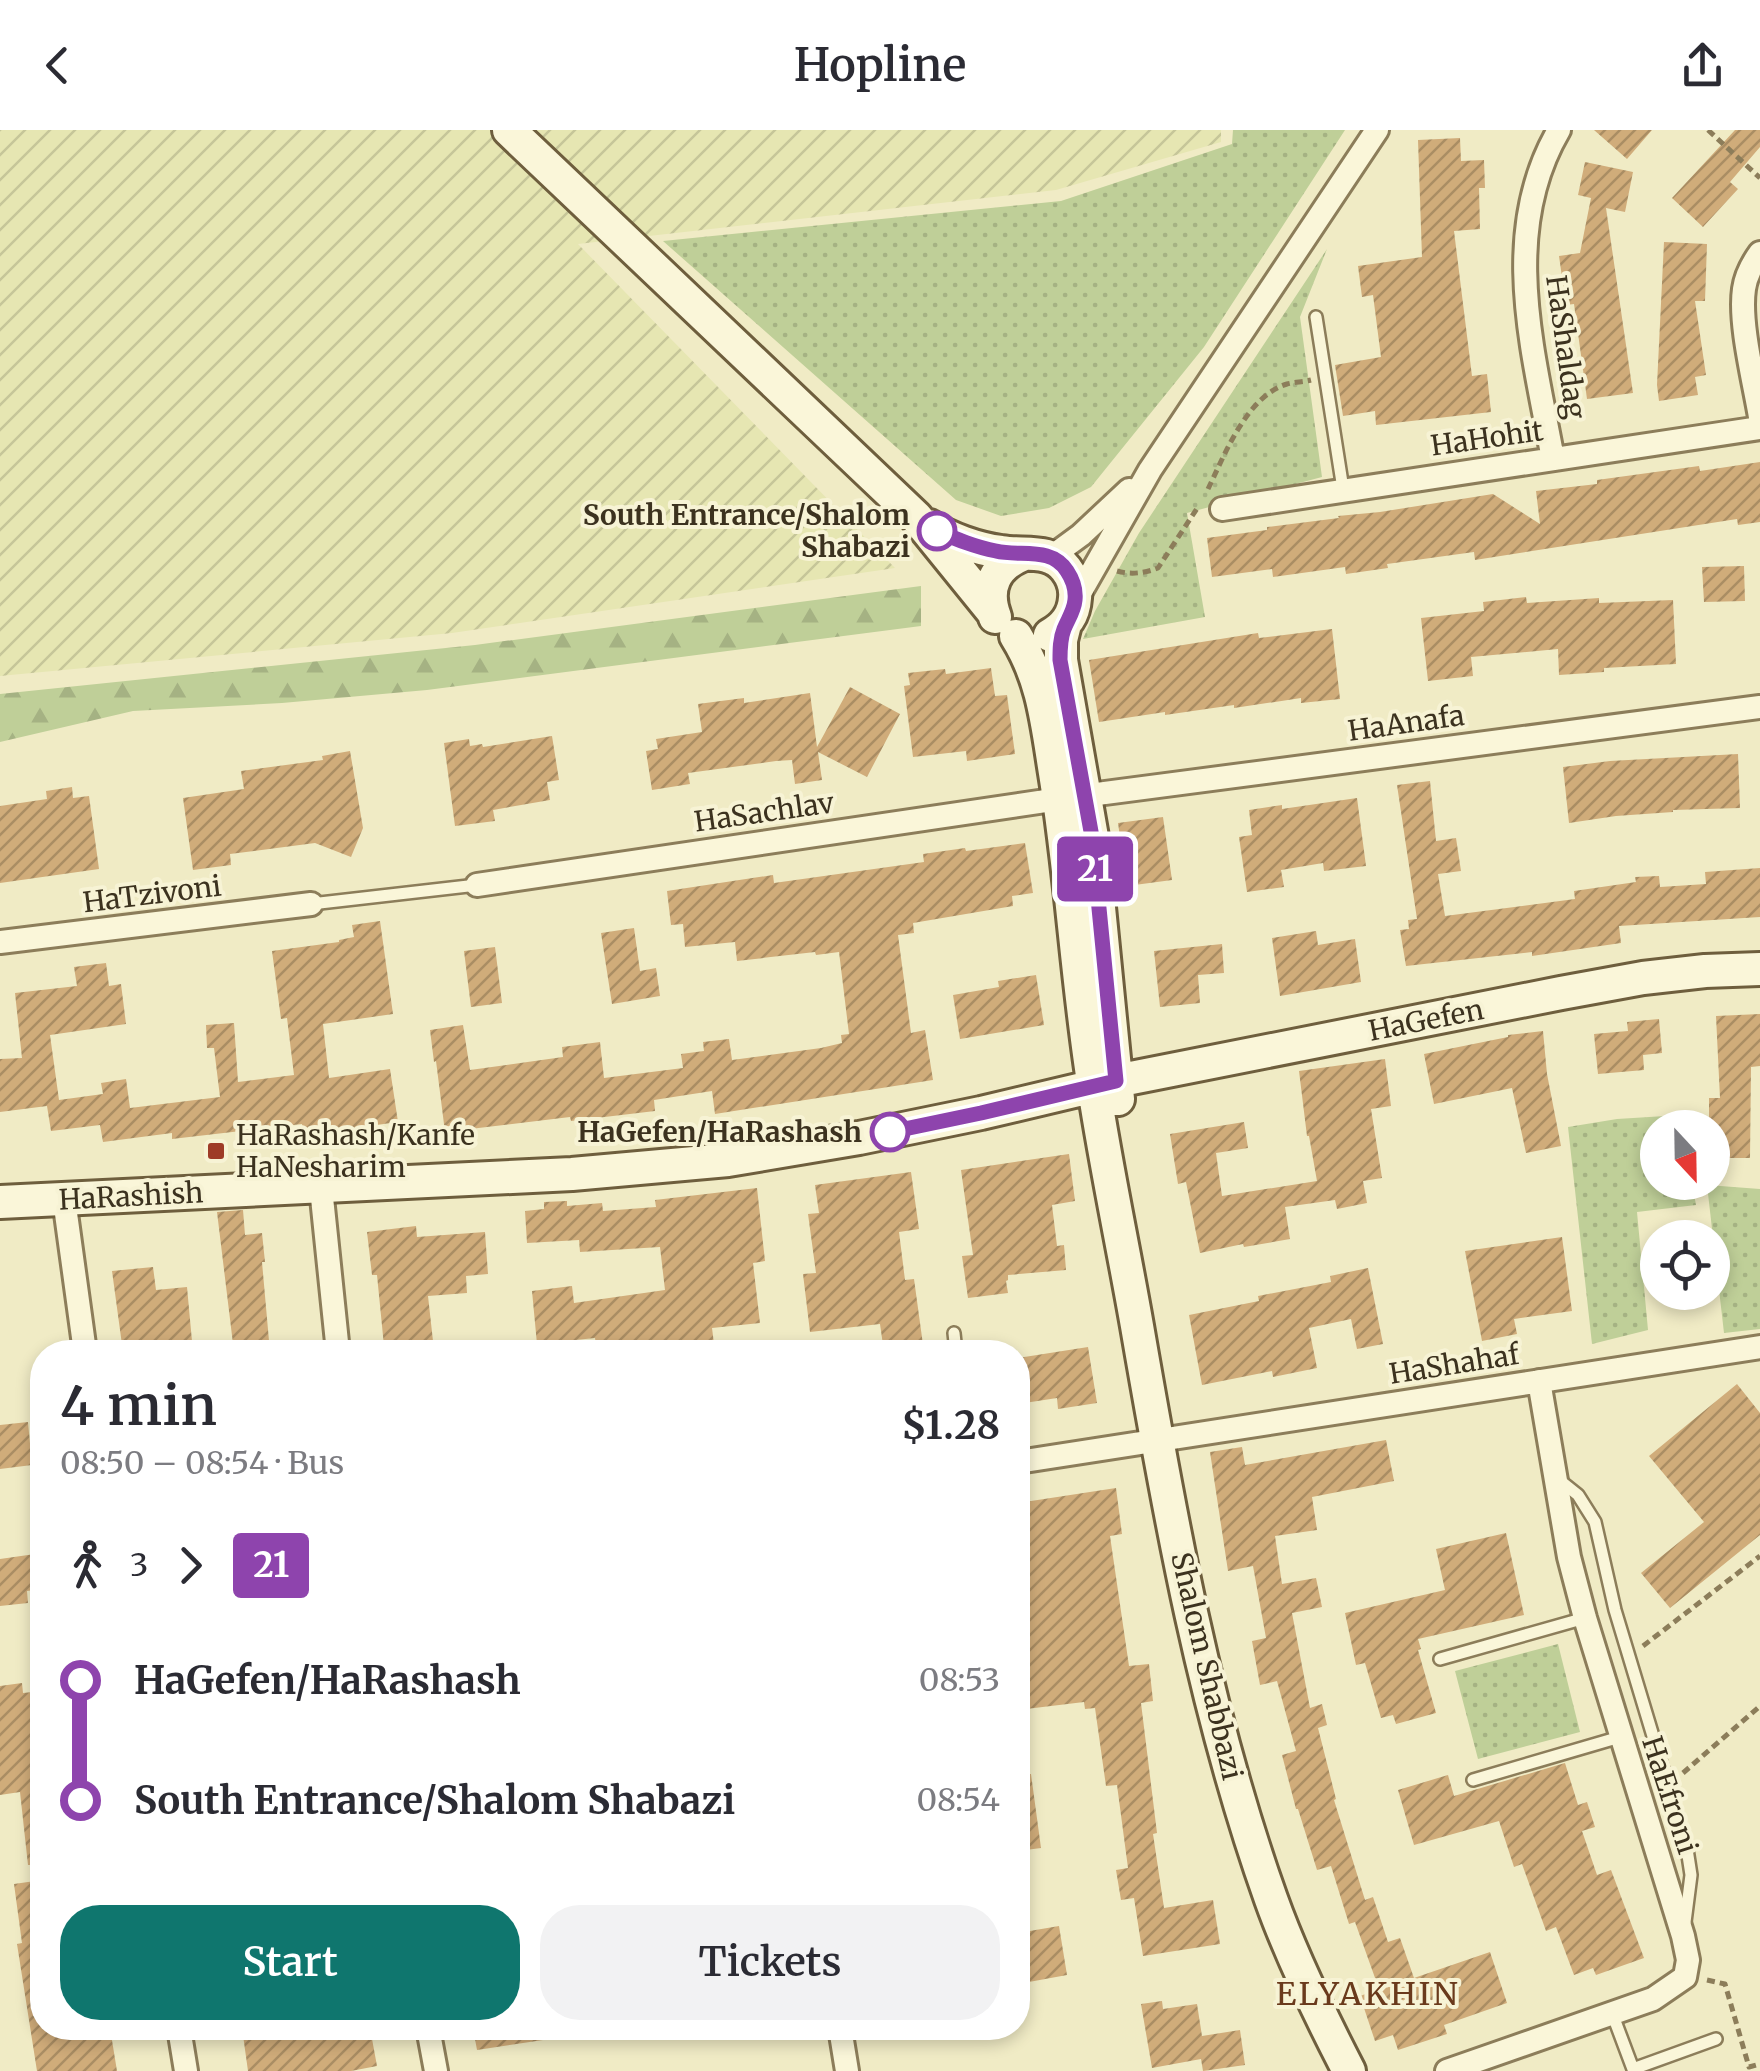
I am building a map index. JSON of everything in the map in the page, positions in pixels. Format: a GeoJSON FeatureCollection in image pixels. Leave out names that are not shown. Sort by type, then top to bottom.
{"type":"FeatureCollection","features":[{"type":"Feature","properties":{"kind":"street"},"geometry":{"type":"LineString","coordinates":[[509,130],[916,517],[1004,629],[1029,639],[1055,633],[1070,612],[1150,470],[1377,130]]}},
{"type":"Feature","properties":{"kind":"street","name":"HaShaldag"},"geometry":{"type":"LineString","coordinates":[[1553,459],[1524,278],[1526,228],[1534,187],[1559,130]]}},
{"type":"Feature","properties":{"kind":"street"},"geometry":{"type":"LineString","coordinates":[[1760,253],[1744,286],[1743,309],[1760,417]]}},
{"type":"Feature","properties":{"kind":"street","name":"HaHohit"},"geometry":{"type":"LineString","coordinates":[[1222,509],[1760,428]]}},
{"type":"Feature","properties":{"kind":"street"},"geometry":{"type":"LineString","coordinates":[[993,612],[990,592],[1000,568],[1011,559],[1037,555],[1110,510],[1150,470]]}},
{"type":"Feature","properties":{"kind":"street"},"geometry":{"type":"LineString","coordinates":[[916,517],[937,531],[970,544],[1037,555],[1062,564],[1075,587],[1070,612]]}},
{"type":"Feature","properties":{"kind":"street","name":"Shalom Shabbazi"},"geometry":{"type":"LineString","coordinates":[[1070,612],[1060,640],[1060,660],[1072,797],[1123,1244],[1157,1441],[1199,1648],[1246,1824],[1294,1956],[1348,2071]]}},
{"type":"Feature","properties":{"kind":"street","name":"Shalom Shabbazi"},"geometry":{"type":"LineString","coordinates":[[1016,636],[1038,679],[1072,797]]}},
{"type":"Feature","properties":{"kind":"street","name":"HaAnafa"},"geometry":{"type":"LineString","coordinates":[[1072,797],[1760,707]]}},
{"type":"Feature","properties":{"kind":"street","name":"HaSachlav"},"geometry":{"type":"LineString","coordinates":[[478,886],[1072,797]]}},
{"type":"Feature","properties":{"kind":"street","name":"HaTzivoni"},"geometry":{"type":"LineString","coordinates":[[0,942],[311,904]]}},
{"type":"Feature","properties":{"kind":"street","name":"HaGefen"},"geometry":{"type":"LineString","coordinates":[[1105,1084],[1642,978],[1760,969]]}},
{"type":"Feature","properties":{"kind":"street","name":"HaRashish"},"geometry":{"type":"LineString","coordinates":[[0,1202],[572,1174],[728,1160],[894,1131],[1105,1084]]}},
{"type":"Feature","properties":{"kind":"street"},"geometry":{"type":"LineString","coordinates":[[321,1188],[337,1340]]}},
{"type":"Feature","properties":{"kind":"street"},"geometry":{"type":"LineString","coordinates":[[64,1198],[83,1340]]}},
{"type":"Feature","properties":{"kind":"street","name":"HaShahaf"},"geometry":{"type":"LineString","coordinates":[[1030,1460],[1760,1348]]}},
{"type":"Feature","properties":{"kind":"street","name":"HaEfroni"},"geometry":{"type":"LineString","coordinates":[[1539,1381],[1584,1618],[1683,1936],[1688,1960],[1685,1976]]}},
{"type":"Feature","properties":{"kind":"street"},"geometry":{"type":"LineString","coordinates":[[1448,2071],[1653,1999],[1685,1976]]}},
{"type":"Feature","properties":{"kind":"street"},"geometry":{"type":"LineString","coordinates":[[182,2040],[186,2071]]}},
{"type":"Feature","properties":{"kind":"street"},"geometry":{"type":"LineString","coordinates":[[430,2040],[436,2071]]}},
{"type":"Feature","properties":{"kind":"street"},"geometry":{"type":"LineString","coordinates":[[842,2040],[847,2071]]}},
{"type":"Feature","properties":{"kind":"lane"},"geometry":{"type":"LineString","coordinates":[[1316,317],[1344,489]]}},
{"type":"Feature","properties":{"kind":"lane"},"geometry":{"type":"LineString","coordinates":[[311,904],[478,886]]}},
{"type":"Feature","properties":{"kind":"lane"},"geometry":{"type":"LineString","coordinates":[[954,1333],[955,1340]]}},
{"type":"Feature","properties":{"kind":"lane"},"geometry":{"type":"LineString","coordinates":[[1554,1476],[1578,1494],[1594,1522],[1629,1657],[1687,1849],[1691,1875],[1683,1936]]}},
{"type":"Feature","properties":{"kind":"lane"},"geometry":{"type":"LineString","coordinates":[[1440,1660],[1584,1618]]}},
{"type":"Feature","properties":{"kind":"lane"},"geometry":{"type":"LineString","coordinates":[[1473,1780],[1620,1737]]}},
{"type":"Feature","properties":{"kind":"lane"},"geometry":{"type":"LineString","coordinates":[[1612,2013],[1632,2069],[1716,2039]]}},
{"type":"Feature","properties":{"kind":"path"},"geometry":{"type":"LineString","coordinates":[[1708,130],[1760,178]]}},
{"type":"Feature","properties":{"kind":"path"},"geometry":{"type":"LineString","coordinates":[[1095,565],[1125,573],[1158,568],[1201,503],[1236,432],[1262,397],[1285,384],[1326,378]]}},
{"type":"Feature","properties":{"kind":"path"},"geometry":{"type":"LineString","coordinates":[[1629,1657],[1760,1556]]}},
{"type":"Feature","properties":{"kind":"path"},"geometry":{"type":"LineString","coordinates":[[1668,1786],[1760,1706]]}},
{"type":"Feature","properties":{"kind":"path"},"geometry":{"type":"LineString","coordinates":[[1685,1976],[1726,1984],[1749,2067],[1760,2064]]}},
{"type":"Feature","properties":{"kind":"green space"},"geometry":{"type":"Polygon","coordinates":[[[0,130],[1221,130],[1221,142],[1056,190],[578,244],[895,568],[452,633],[0,676],[0,130]]]}},
{"type":"Feature","properties":{"kind":"green space"},"geometry":{"type":"Polygon","coordinates":[[[1233,130],[1345,130],[1204,347],[1091,487],[1049,508],[1001,516],[956,500],[663,241],[1061,201],[1232,144],[1233,130]]]}},
{"type":"Feature","properties":{"kind":"green space"},"geometry":{"type":"Polygon","coordinates":[[[1327,249],[1300,317],[1322,477],[1187,513],[1205,617],[1083,639],[1139,533],[1327,249]]]}},
{"type":"Feature","properties":{"kind":"green space"},"geometry":{"type":"Polygon","coordinates":[[[921,586],[921,626],[427,690],[133,711],[0,742],[0,694],[475,645],[921,586]]]}},
{"type":"Feature","properties":{"kind":"green space"},"geometry":{"type":"Polygon","coordinates":[[[1640,1118],[1640,1200],[1695,1200],[1696,1205],[1637,1212],[1640,1310],[1646,1310],[1648,1330],[1592,1344],[1568,1127],[1640,1118]]]}},
{"type":"Feature","properties":{"kind":"green space"},"geometry":{"type":"Polygon","coordinates":[[[1730,1187],[1760,1189],[1760,1329],[1724,1333],[1721,1310],[1730,1310],[1730,1220],[1711,1220],[1709,1200],[1730,1200],[1730,1187]]]}},
{"type":"Feature","properties":{"kind":"green space"},"geometry":{"type":"Polygon","coordinates":[[[1558,1644],[1580,1732],[1478,1759],[1455,1671],[1558,1644]]]}},
{"type":"Feature","properties":{"kind":"building"},"geometry":{"type":"Polygon","coordinates":[[[1594,130],[1652,130],[1627,159],[1594,130]]]}},
{"type":"Feature","properties":{"kind":"building"},"geometry":{"type":"Polygon","coordinates":[[[1735,130],[1760,130],[1760,147],[1730,182],[1738,189],[1703,227],[1672,198],[1735,130]]]}},
{"type":"Feature","properties":{"kind":"building"},"geometry":{"type":"Polygon","coordinates":[[[1460,138],[1461,161],[1484,160],[1485,188],[1479,188],[1480,229],[1454,231],[1472,376],[1487,374],[1491,412],[1376,425],[1375,411],[1343,416],[1335,365],[1381,357],[1373,295],[1362,297],[1358,266],[1422,257],[1418,140],[1460,138]]]}},
{"type":"Feature","properties":{"kind":"building"},"geometry":{"type":"Polygon","coordinates":[[[1585,162],[1633,172],[1625,212],[1606,208],[1633,393],[1587,399],[1574,304],[1566,305],[1559,256],[1580,253],[1591,198],[1578,195],[1585,162]]]}},
{"type":"Feature","properties":{"kind":"building"},"geometry":{"type":"Polygon","coordinates":[[[1664,242],[1707,244],[1705,301],[1695,301],[1706,375],[1695,377],[1698,395],[1659,401],[1657,385],[1664,242]]]}},
{"type":"Feature","properties":{"kind":"building"},"geometry":{"type":"Polygon","coordinates":[[[1760,462],[1760,522],[1738,525],[1737,519],[1475,560],[1474,552],[1346,574],[1345,567],[1273,577],[1272,569],[1212,577],[1207,538],[1493,494],[1540,524],[1536,491],[1699,466],[1700,471],[1760,462]]]}},
{"type":"Feature","properties":{"kind":"building"},"geometry":{"type":"Polygon","coordinates":[[[1744,566],[1745,601],[1704,602],[1702,567],[1744,566]]]}},
{"type":"Feature","properties":{"kind":"building"},"geometry":{"type":"Polygon","coordinates":[[[1526,597],[1527,603],[1599,598],[1599,603],[1673,600],[1676,664],[1559,675],[1558,649],[1471,657],[1473,676],[1428,681],[1421,618],[1484,611],[1483,602],[1526,597]]]}},
{"type":"Feature","properties":{"kind":"building"},"geometry":{"type":"Polygon","coordinates":[[[1332,629],[1340,699],[1301,703],[1301,698],[1099,722],[1089,660],[1258,633],[1259,638],[1332,629]]]}},
{"type":"Feature","properties":{"kind":"building"},"geometry":{"type":"Polygon","coordinates":[[[991,668],[995,696],[1007,695],[1015,754],[967,761],[966,751],[913,757],[904,686],[910,685],[908,673],[945,669],[946,674],[991,668]]]}},
{"type":"Feature","properties":{"kind":"building"},"geometry":{"type":"Polygon","coordinates":[[[850,687],[900,714],[867,777],[818,752],[822,780],[795,784],[792,760],[688,773],[690,784],[652,790],[646,751],[658,749],[656,739],[702,732],[698,704],[744,698],[744,703],[810,693],[817,747],[850,687]]]}},
{"type":"Feature","properties":{"kind":"building"},"geometry":{"type":"Polygon","coordinates":[[[552,736],[559,780],[547,782],[550,800],[493,810],[495,821],[455,826],[444,743],[469,739],[470,746],[483,747],[552,736]]]}},
{"type":"Feature","properties":{"kind":"building"},"geometry":{"type":"Polygon","coordinates":[[[350,751],[363,828],[351,857],[315,843],[230,854],[231,865],[193,870],[183,798],[244,789],[241,771],[323,760],[322,756],[350,751]]]}},
{"type":"Feature","properties":{"kind":"building"},"geometry":{"type":"Polygon","coordinates":[[[1738,754],[1740,808],[1673,810],[1569,823],[1563,767],[1738,754]]]}},
{"type":"Feature","properties":{"kind":"building"},"geometry":{"type":"Polygon","coordinates":[[[1430,781],[1436,841],[1456,838],[1461,871],[1438,874],[1445,916],[1575,899],[1574,891],[1636,882],[1635,877],[1659,876],[1660,887],[1706,884],[1705,872],[1760,868],[1760,917],[1619,926],[1621,943],[1532,956],[1532,952],[1406,966],[1400,930],[1409,929],[1408,920],[1417,919],[1397,785],[1430,781]]]}},
{"type":"Feature","properties":{"kind":"building"},"geometry":{"type":"Polygon","coordinates":[[[72,787],[73,798],[89,796],[99,869],[0,883],[0,806],[47,799],[46,791],[72,787]]]}},
{"type":"Feature","properties":{"kind":"building"},"geometry":{"type":"Polygon","coordinates":[[[1357,798],[1366,866],[1324,871],[1323,863],[1281,870],[1284,887],[1247,892],[1239,837],[1252,835],[1249,810],[1357,798]]]}},
{"type":"Feature","properties":{"kind":"building"},"geometry":{"type":"Polygon","coordinates":[[[1163,817],[1172,880],[1127,886],[1118,823],[1163,817]]]}},
{"type":"Feature","properties":{"kind":"building"},"geometry":{"type":"Polygon","coordinates":[[[1025,843],[1033,893],[1012,896],[1013,906],[913,923],[914,933],[898,935],[911,1033],[925,1030],[933,1080],[715,1114],[712,1091],[654,1100],[655,1111],[445,1132],[430,1030],[463,1025],[470,1070],[563,1057],[562,1047],[600,1042],[604,1078],[683,1068],[681,1054],[704,1051],[703,1042],[729,1039],[732,1060],[842,1043],[841,1035],[849,1034],[839,952],[737,961],[735,942],[685,947],[683,924],[671,925],[667,891],[773,875],[774,883],[924,862],[923,854],[1025,843]]]}},
{"type":"Feature","properties":{"kind":"building"},"geometry":{"type":"Polygon","coordinates":[[[380,921],[393,1014],[323,1024],[329,1078],[390,1069],[398,1122],[303,1135],[302,1124],[172,1139],[172,1133],[103,1142],[100,1125],[51,1131],[47,1106],[0,1112],[0,1059],[22,1058],[15,993],[77,986],[74,967],[106,963],[109,986],[121,984],[126,1024],[50,1035],[59,1100],[103,1094],[101,1083],[126,1079],[130,1108],[220,1097],[214,1048],[207,1048],[206,1025],[234,1023],[238,1082],[294,1075],[287,1018],[281,1019],[272,951],[339,942],[354,937],[352,925],[380,921]]]}},
{"type":"Feature","properties":{"kind":"building"},"geometry":{"type":"Polygon","coordinates":[[[634,928],[640,971],[656,968],[660,996],[612,1004],[601,933],[634,928]]]}},
{"type":"Feature","properties":{"kind":"building"},"geometry":{"type":"Polygon","coordinates":[[[1316,931],[1318,945],[1355,939],[1361,982],[1280,996],[1272,938],[1316,931]]]}},
{"type":"Feature","properties":{"kind":"building"},"geometry":{"type":"Polygon","coordinates":[[[1222,944],[1224,973],[1198,975],[1200,1003],[1160,1007],[1154,951],[1222,944]]]}},
{"type":"Feature","properties":{"kind":"building"},"geometry":{"type":"Polygon","coordinates":[[[495,947],[502,1003],[471,1007],[464,951],[495,947]]]}},
{"type":"Feature","properties":{"kind":"building"},"geometry":{"type":"Polygon","coordinates":[[[1036,975],[1044,1025],[960,1039],[953,995],[999,987],[998,981],[1036,975]]]}},
{"type":"Feature","properties":{"kind":"building"},"geometry":{"type":"Polygon","coordinates":[[[1760,1014],[1760,1066],[1751,1067],[1750,1158],[1730,1158],[1730,1110],[1709,1110],[1709,1098],[1720,1098],[1716,1016],[1760,1014]]]}},
{"type":"Feature","properties":{"kind":"building"},"geometry":{"type":"Polygon","coordinates":[[[1659,1019],[1662,1053],[1643,1055],[1644,1070],[1598,1074],[1594,1034],[1628,1031],[1627,1022],[1659,1019]]]}},
{"type":"Feature","properties":{"kind":"building"},"geometry":{"type":"Polygon","coordinates":[[[1543,1031],[1561,1146],[1526,1153],[1512,1088],[1434,1104],[1424,1054],[1543,1031]]]}},
{"type":"Feature","properties":{"kind":"building"},"geometry":{"type":"Polygon","coordinates":[[[1385,1059],[1391,1106],[1371,1109],[1382,1178],[1363,1181],[1367,1203],[1337,1209],[1335,1200],[1285,1207],[1290,1239],[1200,1253],[1186,1182],[1178,1184],[1170,1134],[1244,1122],[1248,1148],[1216,1153],[1222,1196],[1317,1181],[1299,1071],[1385,1059]]]}},
{"type":"Feature","properties":{"kind":"building"},"geometry":{"type":"Polygon","coordinates":[[[1069,1154],[1075,1201],[1052,1205],[1057,1246],[1064,1245],[1066,1270],[1008,1275],[1008,1293],[968,1298],[962,1256],[973,1255],[961,1170],[1069,1154]]]}},
{"type":"Feature","properties":{"kind":"building"},"geometry":{"type":"Polygon","coordinates":[[[911,1172],[919,1229],[899,1232],[905,1280],[914,1279],[922,1340],[882,1340],[880,1324],[810,1332],[803,1274],[816,1273],[808,1214],[819,1213],[815,1185],[911,1172]]]}},
{"type":"Feature","properties":{"kind":"building"},"geometry":{"type":"Polygon","coordinates":[[[757,1188],[765,1261],[753,1263],[760,1323],[712,1328],[714,1340],[537,1340],[532,1291],[572,1286],[574,1303],[665,1290],[660,1247],[580,1252],[579,1240],[527,1243],[525,1211],[544,1209],[544,1202],[567,1201],[567,1206],[602,1203],[603,1211],[656,1207],[655,1200],[757,1188]]]}},
{"type":"Feature","properties":{"kind":"building"},"geometry":{"type":"Polygon","coordinates":[[[243,1210],[245,1235],[262,1233],[269,1340],[233,1340],[217,1212],[243,1210]]]}},
{"type":"Feature","properties":{"kind":"building"},"geometry":{"type":"Polygon","coordinates":[[[416,1226],[417,1237],[485,1232],[488,1274],[466,1276],[467,1293],[428,1296],[433,1340],[383,1340],[377,1275],[372,1275],[367,1232],[416,1226]]]}},
{"type":"Feature","properties":{"kind":"building"},"geometry":{"type":"Polygon","coordinates":[[[1562,1237],[1572,1311],[1514,1319],[1517,1334],[1482,1341],[1465,1251],[1562,1237]]]}},
{"type":"Feature","properties":{"kind":"building"},"geometry":{"type":"Polygon","coordinates":[[[153,1267],[156,1290],[187,1287],[192,1340],[121,1340],[112,1271],[153,1267]]]}},
{"type":"Feature","properties":{"kind":"building"},"geometry":{"type":"Polygon","coordinates":[[[1368,1268],[1383,1344],[1357,1349],[1351,1319],[1309,1328],[1317,1368],[1273,1377],[1272,1371],[1202,1385],[1189,1315],[1259,1301],[1258,1296],[1331,1282],[1330,1276],[1368,1268]]]}},
{"type":"Feature","properties":{"kind":"building"},"geometry":{"type":"Polygon","coordinates":[[[1088,1347],[1097,1403],[1058,1409],[1057,1398],[1030,1402],[1030,1356],[1088,1347]]]}},
{"type":"Feature","properties":{"kind":"building"},"geometry":{"type":"Polygon","coordinates":[[[1737,1384],[1760,1413],[1760,1535],[1670,1608],[1641,1573],[1704,1522],[1649,1456],[1737,1384]]]}},
{"type":"Feature","properties":{"kind":"building"},"geometry":{"type":"Polygon","coordinates":[[[28,1422],[30,1465],[0,1469],[0,1425],[28,1422]]]}},
{"type":"Feature","properties":{"kind":"building"},"geometry":{"type":"Polygon","coordinates":[[[1386,1440],[1394,1481],[1312,1497],[1317,1530],[1275,1536],[1282,1584],[1316,1578],[1322,1607],[1292,1613],[1310,1708],[1322,1704],[1327,1725],[1318,1728],[1334,1800],[1365,1900],[1373,1897],[1388,1942],[1400,1938],[1414,1978],[1490,1952],[1507,2003],[1444,2025],[1447,2034],[1398,2050],[1393,2035],[1375,2041],[1360,1996],[1379,1989],[1355,1922],[1349,1924],[1331,1866],[1317,1870],[1296,1809],[1282,1755],[1296,1751],[1277,1681],[1260,1685],[1252,1641],[1266,1638],[1253,1566],[1228,1571],[1210,1452],[1242,1447],[1245,1465],[1386,1440]]]}},
{"type":"Feature","properties":{"kind":"building"},"geometry":{"type":"Polygon","coordinates":[[[1116,1488],[1122,1534],[1110,1536],[1129,1666],[1149,1664],[1153,1701],[1141,1703],[1164,1908],[1213,1900],[1220,1944],[1143,1956],[1134,1898],[1121,1900],[1116,1870],[1128,1868],[1117,1785],[1106,1786],[1095,1708],[1085,1709],[1084,1702],[1030,1709],[1030,1501],[1116,1488]]]}},
{"type":"Feature","properties":{"kind":"building"},"geometry":{"type":"Polygon","coordinates":[[[1506,1533],[1524,1615],[1418,1639],[1436,1713],[1396,1724],[1393,1715],[1381,1718],[1365,1663],[1356,1665],[1345,1613],[1445,1590],[1436,1549],[1506,1533]]]}},
{"type":"Feature","properties":{"kind":"building"},"geometry":{"type":"Polygon","coordinates":[[[30,1555],[28,1603],[0,1606],[0,1559],[30,1555]]]}},
{"type":"Feature","properties":{"kind":"building"},"geometry":{"type":"Polygon","coordinates":[[[22,1683],[23,1693],[30,1692],[30,1865],[20,1792],[0,1795],[0,1686],[22,1683]]]}},
{"type":"Feature","properties":{"kind":"building"},"geometry":{"type":"Polygon","coordinates":[[[1565,1763],[1578,1805],[1587,1802],[1595,1827],[1582,1831],[1597,1875],[1611,1870],[1644,1958],[1596,1975],[1593,1968],[1574,1975],[1556,1927],[1546,1931],[1522,1864],[1514,1867],[1499,1821],[1414,1845],[1398,1790],[1448,1775],[1454,1796],[1565,1763]]]}},
{"type":"Feature","properties":{"kind":"building"},"geometry":{"type":"Polygon","coordinates":[[[1030,1774],[1031,1774],[1041,1848],[1030,1849],[1030,1774]]]}},
{"type":"Feature","properties":{"kind":"building"},"geometry":{"type":"Polygon","coordinates":[[[30,1882],[30,2027],[17,1944],[22,1943],[14,1884],[30,1882]]]}},
{"type":"Feature","properties":{"kind":"building"},"geometry":{"type":"Polygon","coordinates":[[[1059,1926],[1067,1975],[1030,1982],[1030,1931],[1059,1926]]]}},
{"type":"Feature","properties":{"kind":"building"},"geometry":{"type":"Polygon","coordinates":[[[1162,2001],[1163,2009],[1197,2004],[1202,2036],[1240,2030],[1245,2065],[1203,2071],[1201,2059],[1152,2068],[1141,2004],[1162,2001]]]}},
{"type":"Feature","properties":{"kind":"building"},"geometry":{"type":"Polygon","coordinates":[[[32,2040],[112,2040],[117,2071],[37,2071],[32,2040]]]}},
{"type":"Feature","properties":{"kind":"building"},"geometry":{"type":"Polygon","coordinates":[[[244,2040],[372,2040],[377,2066],[351,2071],[248,2071],[244,2040]]]}},
{"type":"Feature","properties":{"kind":"building"},"geometry":{"type":"Polygon","coordinates":[[[475,2040],[543,2040],[477,2050],[475,2040]]]}},
{"type":"Feature","properties":{"kind":"bus line","name":"21"},"geometry":{"type":"LineString","coordinates":[[890,1132],[1116,1081],[1092,837],[1060,660],[1060,640],[1076,600],[1075,587],[1062,564],[1051,557],[1001,552],[937,531]]}},
{"type":"Feature","properties":{"kind":"place","name":"South Entrance/Shalom Shabazi"},"geometry":{"type":"Point","coordinates":[937,531]}},
{"type":"Feature","properties":{"kind":"place","name":"HaGefen/HaRashash"},"geometry":{"type":"Point","coordinates":[890,1132]}},
{"type":"Feature","properties":{"kind":"place","name":"HaRashash/Kanfe HaNesharim"},"geometry":{"type":"Point","coordinates":[216,1151]}},
{"type":"Feature","properties":{"kind":"district","name":"ELYAKHIN"},"geometry":{"type":"Point","coordinates":[1368,1994]}}]}
